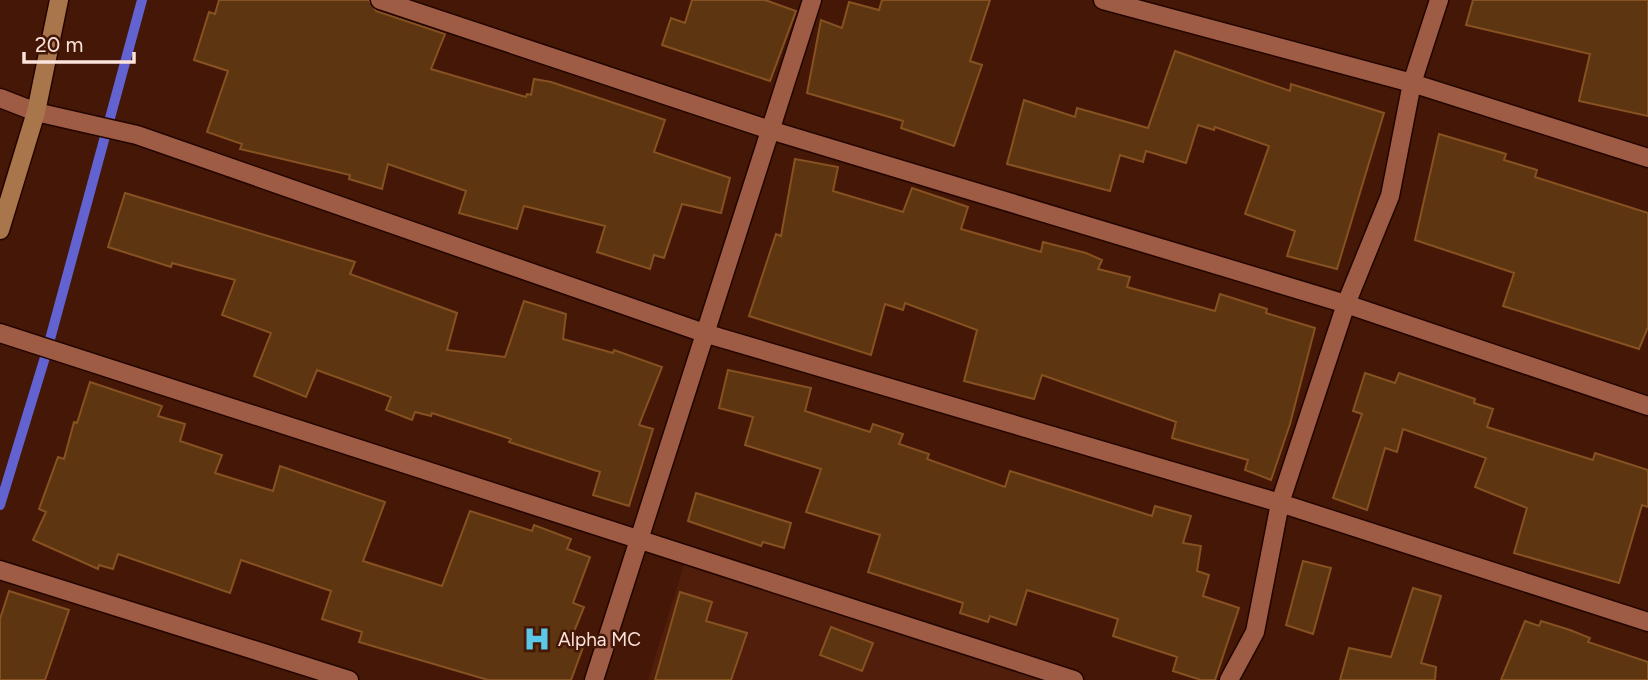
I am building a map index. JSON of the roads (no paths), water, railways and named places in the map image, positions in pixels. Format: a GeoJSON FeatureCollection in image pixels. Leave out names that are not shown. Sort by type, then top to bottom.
{"type":"FeatureCollection","features":[{"type":"Feature","properties":{"kind":"main road"},"geometry":{"type":"LineString","coordinates":[[0,230],[36,112],[59,0]]}},
{"type":"Feature","properties":{"kind":"street"},"geometry":{"type":"LineString","coordinates":[[380,0],[769,130],[1346,304],[1648,406]]}},
{"type":"Feature","properties":{"kind":"street"},"geometry":{"type":"LineString","coordinates":[[594,680],[812,0]]}},
{"type":"Feature","properties":{"kind":"street"},"geometry":{"type":"LineString","coordinates":[[1103,0],[1194,27],[1412,83],[1648,159]]}},
{"type":"Feature","properties":{"kind":"street"},"geometry":{"type":"LineString","coordinates":[[1229,680],[1255,632],[1280,503],[1346,304],[1390,196],[1412,83],[1439,0]]}},
{"type":"Feature","properties":{"kind":"street"},"geometry":{"type":"LineString","coordinates":[[0,98],[36,112],[137,135],[704,333],[1280,503],[1648,622]]}},
{"type":"Feature","properties":{"kind":"street"},"geometry":{"type":"LineString","coordinates":[[0,333],[1074,680]]}},
{"type":"Feature","properties":{"kind":"street"},"geometry":{"type":"LineString","coordinates":[[0,570],[349,680]]}},
{"type":"Feature","properties":{"kind":"waterway"},"geometry":{"type":"LineString","coordinates":[[0,505],[46,354],[142,0]]}},
{"type":"Feature","properties":{"kind":"place","name":"Alpha MC"},"geometry":{"type":"Point","coordinates":[537,639]}}]}
